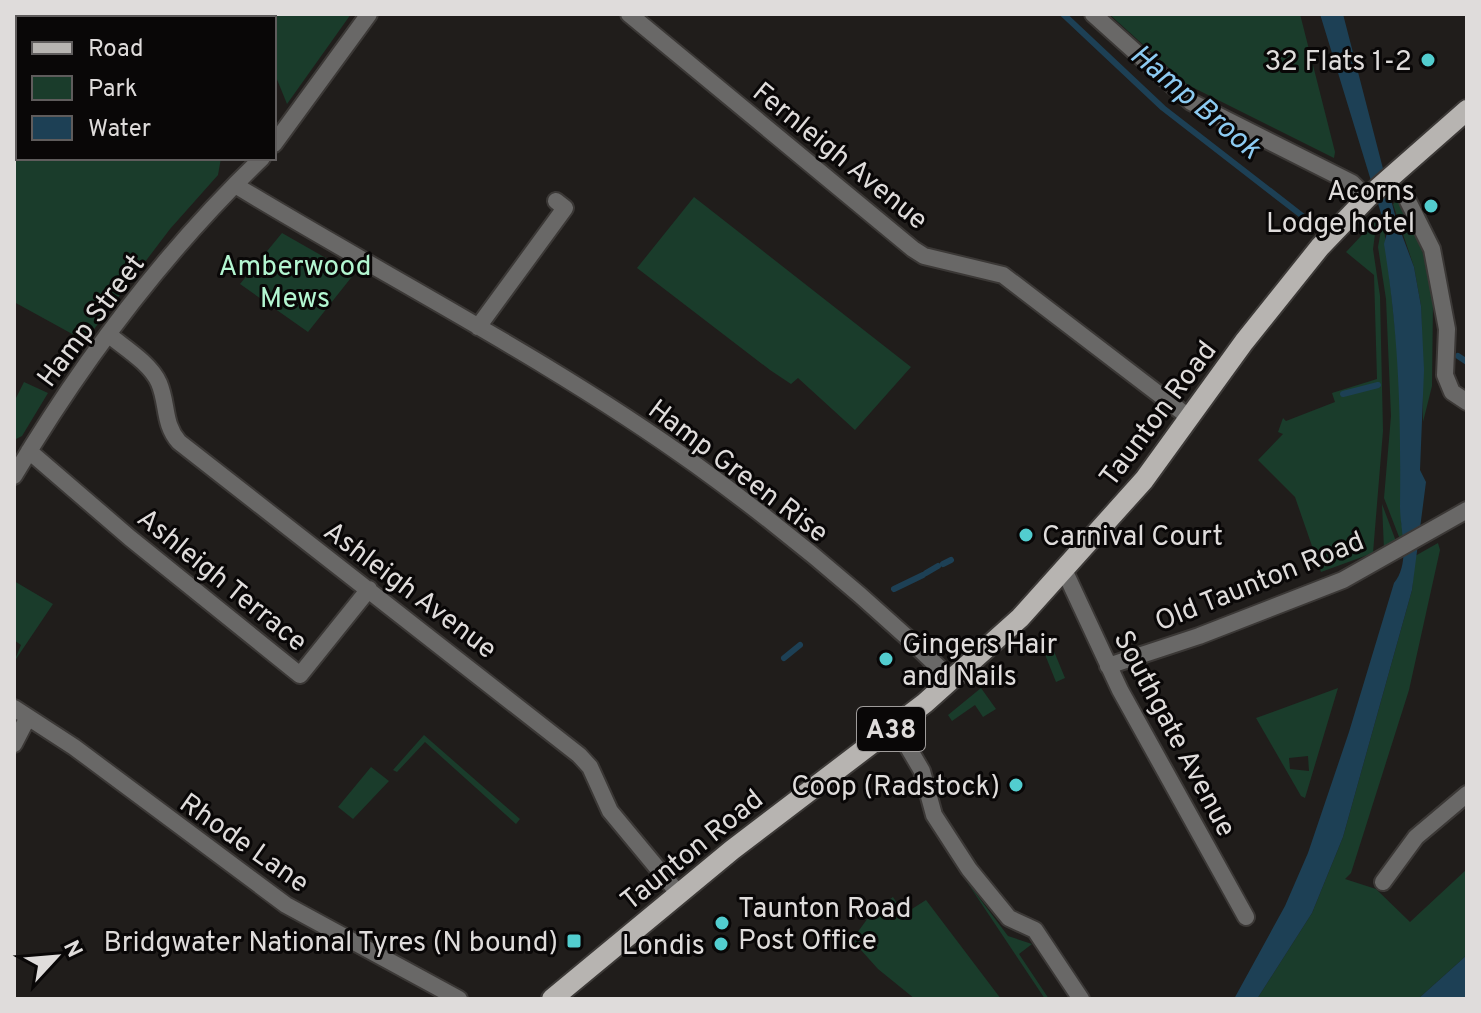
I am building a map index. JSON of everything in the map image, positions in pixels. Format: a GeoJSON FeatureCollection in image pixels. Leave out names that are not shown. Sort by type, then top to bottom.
{"type":"FeatureCollection","features":[{"type":"Feature","properties":{"kind":"main road","name":"A38"},"geometry":{"type":"LineString","coordinates":[[1367,198],[1467,110]]}},
{"type":"Feature","properties":{"kind":"main road","name":"Taunton Road"},"geometry":{"type":"LineString","coordinates":[[552,999],[678,893],[895,725],[1020,618],[1065,572],[1144,480],[1284,290],[1367,198]]}},
{"type":"Feature","properties":{"kind":"street"},"geometry":{"type":"LineString","coordinates":[[276,141],[369,14]]}},
{"type":"Feature","properties":{"kind":"street","name":"Fernleigh Avenue"},"geometry":{"type":"LineString","coordinates":[[629,14],[913,249],[924,256],[1003,275],[1190,418]]}},
{"type":"Feature","properties":{"kind":"street"},"geometry":{"type":"LineString","coordinates":[[1093,14],[1191,102],[1352,183],[1367,198]]}},
{"type":"Feature","properties":{"kind":"street","name":"Hamp Street"},"geometry":{"type":"LineString","coordinates":[[14,476],[109,335],[218,203],[260,160]]}},
{"type":"Feature","properties":{"kind":"street","name":"Hamp Green Rise"},"geometry":{"type":"LineString","coordinates":[[235,185],[610,408],[743,500],[823,564],[951,679]]}},
{"type":"Feature","properties":{"kind":"street"},"geometry":{"type":"LineString","coordinates":[[1408,201],[1432,249],[1447,329],[1445,375],[1452,392],[1467,402]]}},
{"type":"Feature","properties":{"kind":"street"},"geometry":{"type":"LineString","coordinates":[[478,327],[566,208]]}},
{"type":"Feature","properties":{"kind":"street","name":"Ashleigh Avenue"},"geometry":{"type":"LineString","coordinates":[[109,335],[154,375],[162,393],[168,426],[179,442],[587,762],[610,811],[678,893]]}},
{"type":"Feature","properties":{"kind":"street","name":"Ashleigh Terrace"},"geometry":{"type":"LineString","coordinates":[[29,451],[130,538],[300,675],[369,589]]}},
{"type":"Feature","properties":{"kind":"street","name":"Old Taunton Road"},"geometry":{"type":"LineString","coordinates":[[1108,666],[1343,580],[1467,510]]}},
{"type":"Feature","properties":{"kind":"street","name":"Southgate Avenue"},"geometry":{"type":"LineString","coordinates":[[1065,572],[1108,666],[1246,917]]}},
{"type":"Feature","properties":{"kind":"street"},"geometry":{"type":"LineString","coordinates":[[14,744],[21,713]]}},
{"type":"Feature","properties":{"kind":"street","name":"Rhode Lane"},"geometry":{"type":"LineString","coordinates":[[21,713],[286,905],[459,999]]}},
{"type":"Feature","properties":{"kind":"street"},"geometry":{"type":"LineString","coordinates":[[895,725],[922,771],[934,815],[969,869],[1009,918],[1035,930],[1081,999]]}},
{"type":"Feature","properties":{"kind":"street"},"geometry":{"type":"LineString","coordinates":[[1383,882],[1416,837],[1467,794]]}},
{"type":"Feature","properties":{"kind":"green space"},"geometry":{"type":"Polygon","coordinates":[[[204,14],[205,16],[144,16],[204,14]]]}},
{"type":"Feature","properties":{"kind":"green space"},"geometry":{"type":"Polygon","coordinates":[[[351,14],[287,104],[276,77],[276,16],[250,16],[351,14]]]}},
{"type":"Feature","properties":{"kind":"green space"},"geometry":{"type":"Polygon","coordinates":[[[1109,14],[1300,14],[1334,158],[1188,85],[1109,14]]]}},
{"type":"Feature","properties":{"kind":"green space"},"geometry":{"type":"Polygon","coordinates":[[[14,137],[16,160],[221,160],[218,175],[170,229],[85,341],[14,302],[14,137]]]}},
{"type":"Feature","properties":{"kind":"green space"},"geometry":{"type":"Polygon","coordinates":[[[694,197],[911,367],[855,430],[798,378],[791,384],[770,370],[637,268],[694,197]]]}},
{"type":"Feature","properties":{"kind":"green space"},"geometry":{"type":"Polygon","coordinates":[[[1399,199],[1422,249],[1433,301],[1432,386],[1423,422],[1421,306],[1414,267],[1393,204],[1399,199]]]}},
{"type":"Feature","properties":{"kind":"green space"},"geometry":{"type":"Polygon","coordinates":[[[1377,219],[1373,249],[1380,296],[1383,431],[1373,553],[1321,572],[1295,497],[1258,460],[1283,434],[1278,432],[1283,418],[1286,421],[1335,402],[1332,393],[1377,379],[1374,275],[1346,252],[1377,219]]]}},
{"type":"Feature","properties":{"kind":"green space"},"geometry":{"type":"Polygon","coordinates":[[[1383,219],[1402,392],[1401,523],[1405,533],[1401,542],[1384,498],[1391,416],[1386,299],[1378,247],[1383,219]]]}},
{"type":"Feature","properties":{"kind":"green space","name":"Amberwood Mews"},"geometry":{"type":"Polygon","coordinates":[[[282,233],[354,274],[308,332],[240,284],[282,233]]]}},
{"type":"Feature","properties":{"kind":"green space"},"geometry":{"type":"Polygon","coordinates":[[[24,382],[48,393],[22,436],[16,439],[14,402],[24,382]]]}},
{"type":"Feature","properties":{"kind":"green space"},"geometry":{"type":"Polygon","coordinates":[[[1382,504],[1397,544],[1384,549],[1382,504]]]}},
{"type":"Feature","properties":{"kind":"green space"},"geometry":{"type":"Polygon","coordinates":[[[1438,543],[1440,550],[1409,690],[1351,873],[1345,879],[1376,889],[1410,922],[1467,869],[1467,955],[1418,999],[1257,999],[1312,913],[1343,837],[1412,590],[1415,556],[1438,543]]]}},
{"type":"Feature","properties":{"kind":"green space"},"geometry":{"type":"Polygon","coordinates":[[[14,581],[53,604],[14,662],[21,645],[14,640],[14,581]]]}},
{"type":"Feature","properties":{"kind":"green space"},"geometry":{"type":"Polygon","coordinates":[[[1051,644],[1065,678],[1056,682],[1042,647],[1051,644]]]}},
{"type":"Feature","properties":{"kind":"green space"},"geometry":{"type":"Polygon","coordinates":[[[981,688],[996,709],[983,717],[975,705],[952,721],[948,715],[981,688]]]}},
{"type":"Feature","properties":{"kind":"green space"},"geometry":{"type":"Polygon","coordinates":[[[1338,688],[1305,798],[1301,796],[1256,718],[1338,688]],[[1308,756],[1289,758],[1290,769],[1309,771],[1308,756]]]}},
{"type":"Feature","properties":{"kind":"green space"},"geometry":{"type":"Polygon","coordinates":[[[424,735],[520,819],[516,824],[425,742],[397,772],[393,770],[424,735]]]}},
{"type":"Feature","properties":{"kind":"green space"},"geometry":{"type":"Polygon","coordinates":[[[371,767],[389,781],[353,819],[338,807],[371,767]]]}},
{"type":"Feature","properties":{"kind":"green space"},"geometry":{"type":"Polygon","coordinates":[[[965,879],[1008,936],[1032,944],[1019,954],[1049,999],[1045,999],[965,879]]]}},
{"type":"Feature","properties":{"kind":"green space"},"geometry":{"type":"Polygon","coordinates":[[[893,897],[904,914],[926,900],[1001,999],[915,999],[878,969],[852,940],[873,911],[893,897]]]}},
{"type":"Feature","properties":{"kind":"water"},"geometry":{"type":"Polygon","coordinates":[[[1320,14],[1343,14],[1396,219],[1414,267],[1421,306],[1424,370],[1420,470],[1426,482],[1412,590],[1343,837],[1312,913],[1257,999],[1234,999],[1285,906],[1308,853],[1403,556],[1398,375],[1384,244],[1387,233],[1320,14]]]}},
{"type":"Feature","properties":{"kind":"water"},"geometry":{"type":"Polygon","coordinates":[[[1467,955],[1467,999],[1418,999],[1467,955]]]}},
{"type":"Feature","properties":{"kind":"waterway","name":"Hamp Brook"},"geometry":{"type":"LineString","coordinates":[[1063,14],[1163,108],[1305,218]]}},
{"type":"Feature","properties":{"kind":"waterway","name":"Hamp Brook"},"geometry":{"type":"LineString","coordinates":[[1458,356],[1467,362]]}},
{"type":"Feature","properties":{"kind":"waterway"},"geometry":{"type":"LineString","coordinates":[[1343,394],[1378,385]]}},
{"type":"Feature","properties":{"kind":"waterway"},"geometry":{"type":"LineString","coordinates":[[943,564],[951,560]]}},
{"type":"Feature","properties":{"kind":"waterway"},"geometry":{"type":"LineString","coordinates":[[926,573],[938,566]]}},
{"type":"Feature","properties":{"kind":"waterway"},"geometry":{"type":"LineString","coordinates":[[894,589],[923,575]]}},
{"type":"Feature","properties":{"kind":"waterway"},"geometry":{"type":"LineString","coordinates":[[784,658],[800,645]]}},
{"type":"Feature","properties":{"kind":"place","name":"32 Flats 1-2"},"geometry":{"type":"Point","coordinates":[1428,60]}},
{"type":"Feature","properties":{"kind":"place","name":"Acorns Lodge hotel"},"geometry":{"type":"Point","coordinates":[1431,206]}},
{"type":"Feature","properties":{"kind":"place","name":"Carnival Court"},"geometry":{"type":"Point","coordinates":[1026,535]}},
{"type":"Feature","properties":{"kind":"place","name":"Gingers Hair and Nails"},"geometry":{"type":"Point","coordinates":[886,659]}},
{"type":"Feature","properties":{"kind":"place","name":"Coop (Radstock)"},"geometry":{"type":"Point","coordinates":[1016,785]}},
{"type":"Feature","properties":{"kind":"place","name":"Taunton Road Post Office"},"geometry":{"type":"Point","coordinates":[722,923]}},
{"type":"Feature","properties":{"kind":"place","name":"Bridgwater National Tyres (N bound)"},"geometry":{"type":"Point","coordinates":[574,941]}},
{"type":"Feature","properties":{"kind":"place","name":"Londis"},"geometry":{"type":"Point","coordinates":[721,944]}}]}
